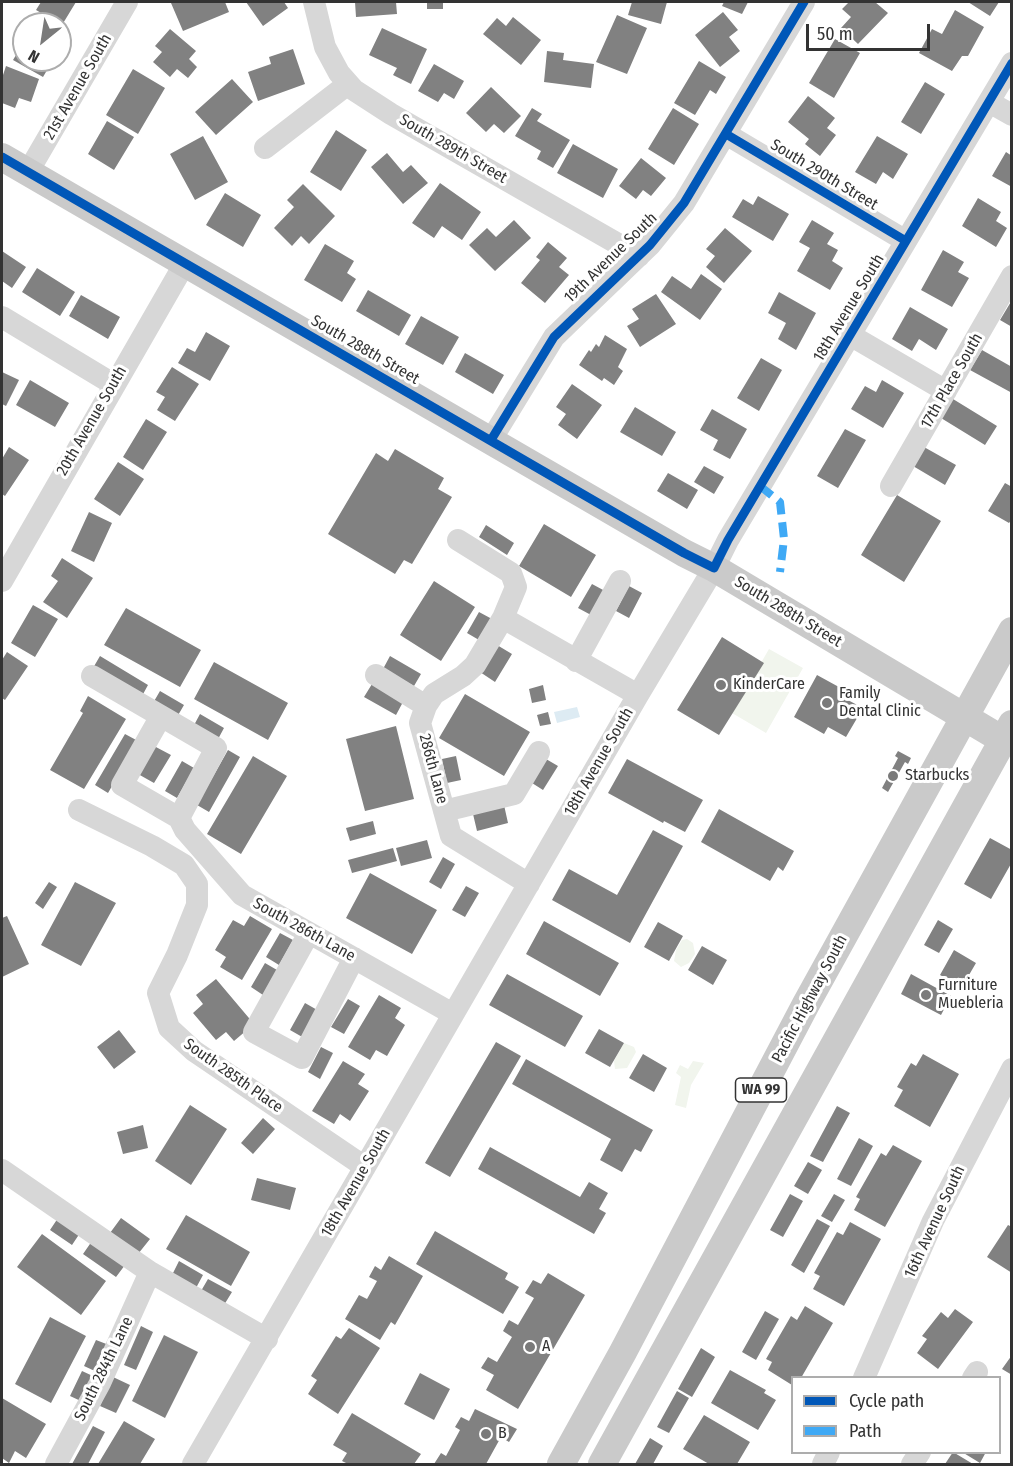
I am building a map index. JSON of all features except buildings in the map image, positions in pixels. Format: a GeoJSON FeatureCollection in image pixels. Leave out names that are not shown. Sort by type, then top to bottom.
{"type":"FeatureCollection","features":[{"type":"Feature","properties":{"kind":"main road","name":"South 288th Street"},"geometry":{"type":"LineString","coordinates":[[2,157],[684,553],[714,568],[964,716],[1008,737]]}},
{"type":"Feature","properties":{"kind":"main road","name":"Pacific Highway South"},"geometry":{"type":"LineString","coordinates":[[561,1464],[623,1352],[806,1004],[1011,631]]}},
{"type":"Feature","properties":{"kind":"main road","name":"WA 99"},"geometry":{"type":"LineString","coordinates":[[602,1464],[1008,737]]}},
{"type":"Feature","properties":{"kind":"street","name":"21st Avenue South"},"geometry":{"type":"LineString","coordinates":[[28,172],[128,2]]}},
{"type":"Feature","properties":{"kind":"street","name":"South 289th Street"},"geometry":{"type":"LineString","coordinates":[[314,2],[325,47],[348,84],[391,114],[639,256]]}},
{"type":"Feature","properties":{"kind":"street","name":"19th Avenue South"},"geometry":{"type":"LineString","coordinates":[[491,440],[554,337],[639,256],[684,203],[804,2]]}},
{"type":"Feature","properties":{"kind":"street","name":"18th Avenue South"},"geometry":{"type":"LineString","coordinates":[[193,1464],[638,695],[714,568],[728,540],[1011,63]]}},
{"type":"Feature","properties":{"kind":"street"},"geometry":{"type":"LineString","coordinates":[[265,148],[348,84]]}},
{"type":"Feature","properties":{"kind":"street"},"geometry":{"type":"LineString","coordinates":[[989,102],[1011,115]]}},
{"type":"Feature","properties":{"kind":"street","name":"South 290th Street"},"geometry":{"type":"LineString","coordinates":[[726,134],[906,241]]}},
{"type":"Feature","properties":{"kind":"street","name":"20th Avenue South"},"geometry":{"type":"LineString","coordinates":[[2,580],[113,384],[185,263]]}},
{"type":"Feature","properties":{"kind":"street","name":"17th Place South"},"geometry":{"type":"LineString","coordinates":[[891,486],[1011,276]]}},
{"type":"Feature","properties":{"kind":"street"},"geometry":{"type":"LineString","coordinates":[[2,317],[113,384]]}},
{"type":"Feature","properties":{"kind":"street"},"geometry":{"type":"LineString","coordinates":[[850,335],[946,391]]}},
{"type":"Feature","properties":{"kind":"street"},"geometry":{"type":"LineString","coordinates":[[376,675],[426,706],[434,694],[463,676],[475,665],[503,618],[516,587],[511,573],[458,540]]}},
{"type":"Feature","properties":{"kind":"street"},"geometry":{"type":"LineString","coordinates":[[576,661],[620,581]]}},
{"type":"Feature","properties":{"kind":"street"},"geometry":{"type":"LineString","coordinates":[[503,618],[638,695]]}},
{"type":"Feature","properties":{"kind":"street"},"geometry":{"type":"LineString","coordinates":[[92,676],[216,748],[179,818]]}},
{"type":"Feature","properties":{"kind":"street","name":"286th Lane"},"geometry":{"type":"LineString","coordinates":[[426,706],[420,723],[451,836],[529,884]]}},
{"type":"Feature","properties":{"kind":"street","name":"South 286th Lane"},"geometry":{"type":"LineString","coordinates":[[161,716],[122,785],[179,818],[185,830],[242,895],[453,1014]]}},
{"type":"Feature","properties":{"kind":"street"},"geometry":{"type":"LineString","coordinates":[[444,811],[514,794],[539,752]]}},
{"type":"Feature","properties":{"kind":"street","name":"South 285th Place"},"geometry":{"type":"LineString","coordinates":[[79,810],[152,846],[184,865],[197,884],[197,905],[177,955],[158,993],[169,1028],[194,1051],[365,1167]]}},
{"type":"Feature","properties":{"kind":"street"},"geometry":{"type":"LineString","coordinates":[[309,933],[254,1032],[302,1058],[354,958]]}},
{"type":"Feature","properties":{"kind":"street","name":"16th Avenue South"},"geometry":{"type":"LineString","coordinates":[[864,1376],[933,1221],[1011,1069]]}},
{"type":"Feature","properties":{"kind":"street"},"geometry":{"type":"LineString","coordinates":[[2,1170],[150,1272],[267,1339]]}},
{"type":"Feature","properties":{"kind":"street","name":"South 284th Lane"},"geometry":{"type":"LineString","coordinates":[[56,1464],[100,1383],[150,1272]]}},
{"type":"Feature","properties":{"kind":"shaded area"},"geometry":{"type":"Polygon","coordinates":[[[769,649],[803,668],[766,733],[732,713],[769,649]]]}},
{"type":"Feature","properties":{"kind":"shaded area"},"geometry":{"type":"Polygon","coordinates":[[[577,707],[580,717],[557,723],[554,712],[577,707]]]}},
{"type":"Feature","properties":{"kind":"shaded area"},"geometry":{"type":"Polygon","coordinates":[[[687,939],[693,943],[695,954],[689,963],[681,967],[674,961],[676,950],[682,940],[687,939]]]}},
{"type":"Feature","properties":{"kind":"shaded area"},"geometry":{"type":"Polygon","coordinates":[[[624,1043],[634,1047],[636,1052],[627,1068],[615,1069],[614,1061],[624,1043]]]}},
{"type":"Feature","properties":{"kind":"shaded area"},"geometry":{"type":"Polygon","coordinates":[[[693,1061],[704,1063],[691,1085],[686,1108],[675,1105],[681,1077],[676,1073],[680,1065],[688,1069],[693,1061]]]}},
{"type":"Feature","properties":{"kind":"marked path"},"geometry":{"type":"LineString","coordinates":[[760,486],[780,502],[784,539],[780,572]]}},
{"type":"Feature","properties":{"kind":"cycle path"},"geometry":{"type":"LineString","coordinates":[[491,440],[554,337],[650,245],[684,203],[804,2]]}},
{"type":"Feature","properties":{"kind":"cycle path"},"geometry":{"type":"LineString","coordinates":[[2,157],[684,553],[714,568],[728,540],[1012,63]]}},
{"type":"Feature","properties":{"kind":"cycle path"},"geometry":{"type":"LineString","coordinates":[[726,134],[906,241]]}},
{"type":"Feature","properties":{"kind":"place","name":"KinderCare"},"geometry":{"type":"Point","coordinates":[721,685]}},
{"type":"Feature","properties":{"kind":"place","name":"Family Dental Clinic"},"geometry":{"type":"Point","coordinates":[827,703]}},
{"type":"Feature","properties":{"kind":"place","name":"Starbucks"},"geometry":{"type":"Point","coordinates":[893,776]}},
{"type":"Feature","properties":{"kind":"place","name":"Furniture Muebleria"},"geometry":{"type":"Point","coordinates":[926,995]}},
{"type":"Feature","properties":{"kind":"place","name":"A"},"geometry":{"type":"Point","coordinates":[530,1347]}},
{"type":"Feature","properties":{"kind":"place","name":"B"},"geometry":{"type":"Point","coordinates":[486,1434]}}]}
